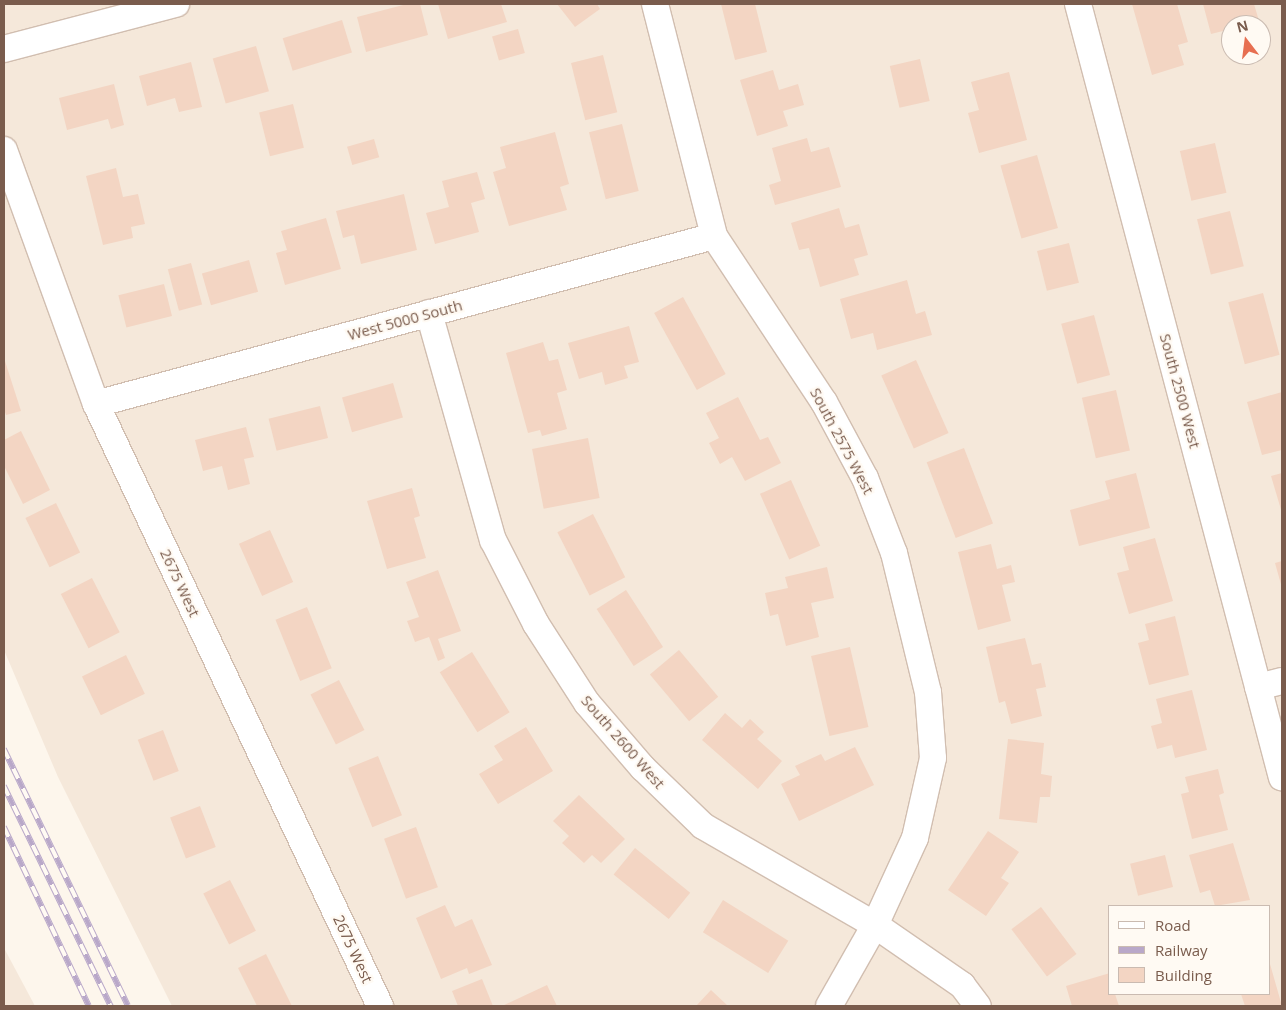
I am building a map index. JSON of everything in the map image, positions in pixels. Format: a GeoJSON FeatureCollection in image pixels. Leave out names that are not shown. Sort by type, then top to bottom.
{"type":"FeatureCollection","features":[{"type":"Feature","properties":{"kind":"street"},"geometry":{"type":"LineString","coordinates":[[4,50],[176,4]]}},
{"type":"Feature","properties":{"kind":"street","name":"South 2575 West"},"geometry":{"type":"LineString","coordinates":[[655,4],[714,236],[824,402],[865,478],[894,553],[928,692],[933,758],[915,838],[875,925],[829,1006]]}},
{"type":"Feature","properties":{"kind":"street","name":"South 2500 West"},"geometry":{"type":"LineString","coordinates":[[1078,4],[1270,684],[1282,778]]}},
{"type":"Feature","properties":{"kind":"street","name":"2675 West"},"geometry":{"type":"LineString","coordinates":[[4,150],[96,404],[380,1006]]}},
{"type":"Feature","properties":{"kind":"street","name":"West 5000 South"},"geometry":{"type":"LineString","coordinates":[[96,404],[714,236]]}},
{"type":"Feature","properties":{"kind":"street","name":"South 2600 West"},"geometry":{"type":"LineString","coordinates":[[429,314],[493,540],[536,624],[587,703],[643,768],[703,826],[875,925],[962,985],[978,1006]]}},
{"type":"Feature","properties":{"kind":"shaded area"},"geometry":{"type":"Polygon","coordinates":[[[4,4],[1282,4],[1282,1006],[172,1006],[58,777],[4,650],[4,4]]]}},
{"type":"Feature","properties":{"kind":"shaded area"},"geometry":{"type":"Polygon","coordinates":[[[4,948],[35,1006],[4,1006],[4,948]]]}},
{"type":"Feature","properties":{"kind":"building"},"geometry":{"type":"Polygon","coordinates":[[[407,4],[420,4],[428,35],[366,52],[357,17],[407,4]]]}},
{"type":"Feature","properties":{"kind":"building"},"geometry":{"type":"Polygon","coordinates":[[[438,4],[501,4],[507,22],[448,39],[438,4]]]}},
{"type":"Feature","properties":{"kind":"building"},"geometry":{"type":"Polygon","coordinates":[[[557,4],[597,4],[600,9],[575,27],[557,4]]]}},
{"type":"Feature","properties":{"kind":"building"},"geometry":{"type":"Polygon","coordinates":[[[721,4],[755,4],[767,52],[735,60],[721,4]]]}},
{"type":"Feature","properties":{"kind":"building"},"geometry":{"type":"Polygon","coordinates":[[[1132,4],[1177,4],[1188,42],[1178,45],[1184,65],[1152,75],[1132,4]]]}},
{"type":"Feature","properties":{"kind":"building"},"geometry":{"type":"Polygon","coordinates":[[[1203,4],[1254,4],[1257,15],[1221,15],[1221,32],[1211,34],[1203,4]]]}},
{"type":"Feature","properties":{"kind":"building"},"geometry":{"type":"Polygon","coordinates":[[[342,20],[352,53],[293,71],[283,38],[342,20]]]}},
{"type":"Feature","properties":{"kind":"building"},"geometry":{"type":"Polygon","coordinates":[[[518,29],[525,53],[499,60],[492,36],[518,29]]]}},
{"type":"Feature","properties":{"kind":"building"},"geometry":{"type":"Polygon","coordinates":[[[256,46],[269,91],[226,104],[213,58],[256,46]]]}},
{"type":"Feature","properties":{"kind":"building"},"geometry":{"type":"Polygon","coordinates":[[[603,55],[617,112],[585,120],[571,63],[603,55]]]}},
{"type":"Feature","properties":{"kind":"building"},"geometry":{"type":"Polygon","coordinates":[[[920,59],[930,101],[899,108],[890,66],[920,59]]]}},
{"type":"Feature","properties":{"kind":"building"},"geometry":{"type":"Polygon","coordinates":[[[191,62],[202,107],[179,112],[175,98],[147,106],[139,76],[191,62]]]}},
{"type":"Feature","properties":{"kind":"building"},"geometry":{"type":"Polygon","coordinates":[[[773,70],[779,90],[798,84],[804,105],[783,111],[788,126],[757,136],[740,80],[773,70]]]}},
{"type":"Feature","properties":{"kind":"building"},"geometry":{"type":"Polygon","coordinates":[[[1009,72],[1027,140],[979,153],[968,113],[979,110],[971,82],[1009,72]]]}},
{"type":"Feature","properties":{"kind":"building"},"geometry":{"type":"Polygon","coordinates":[[[114,84],[124,125],[111,129],[108,119],[67,130],[59,98],[114,84]]]}},
{"type":"Feature","properties":{"kind":"building"},"geometry":{"type":"Polygon","coordinates":[[[293,104],[304,148],[270,156],[259,112],[293,104]]]}},
{"type":"Feature","properties":{"kind":"building"},"geometry":{"type":"Polygon","coordinates":[[[622,124],[639,191],[606,199],[589,132],[622,124]]]}},
{"type":"Feature","properties":{"kind":"building"},"geometry":{"type":"Polygon","coordinates":[[[555,132],[569,184],[560,187],[567,210],[509,226],[493,172],[506,168],[500,147],[555,132]]]}},
{"type":"Feature","properties":{"kind":"building"},"geometry":{"type":"Polygon","coordinates":[[[807,138],[811,152],[829,147],[841,187],[775,205],[769,185],[781,181],[772,148],[807,138]]]}},
{"type":"Feature","properties":{"kind":"building"},"geometry":{"type":"Polygon","coordinates":[[[374,139],[379,157],[352,165],[347,147],[374,139]]]}},
{"type":"Feature","properties":{"kind":"building"},"geometry":{"type":"Polygon","coordinates":[[[1215,143],[1226,193],[1191,201],[1180,151],[1215,143]]]}},
{"type":"Feature","properties":{"kind":"building"},"geometry":{"type":"Polygon","coordinates":[[[1037,155],[1058,228],[1021,239],[1000,165],[1037,155]]]}},
{"type":"Feature","properties":{"kind":"building"},"geometry":{"type":"Polygon","coordinates":[[[116,168],[123,197],[138,194],[145,224],[131,227],[133,238],[103,245],[86,176],[116,168]]]}},
{"type":"Feature","properties":{"kind":"building"},"geometry":{"type":"Polygon","coordinates":[[[477,172],[485,199],[471,203],[479,232],[435,244],[426,213],[449,207],[442,181],[477,172]]]}},
{"type":"Feature","properties":{"kind":"building"},"geometry":{"type":"Polygon","coordinates":[[[404,194],[417,250],[361,264],[354,235],[343,238],[336,211],[404,194]]]}},
{"type":"Feature","properties":{"kind":"building"},"geometry":{"type":"Polygon","coordinates":[[[839,208],[845,228],[859,224],[868,255],[854,259],[859,275],[820,287],[809,248],[799,250],[791,223],[839,208]]]}},
{"type":"Feature","properties":{"kind":"building"},"geometry":{"type":"Polygon","coordinates":[[[1230,211],[1244,266],[1211,275],[1197,219],[1230,211]]]}},
{"type":"Feature","properties":{"kind":"building"},"geometry":{"type":"Polygon","coordinates":[[[326,218],[341,269],[285,285],[276,253],[287,250],[281,231],[326,218]]]}},
{"type":"Feature","properties":{"kind":"building"},"geometry":{"type":"Polygon","coordinates":[[[1069,243],[1079,283],[1047,291],[1037,251],[1069,243]]]}},
{"type":"Feature","properties":{"kind":"building"},"geometry":{"type":"Polygon","coordinates":[[[249,260],[258,292],[211,305],[202,274],[249,260]]]}},
{"type":"Feature","properties":{"kind":"building"},"geometry":{"type":"Polygon","coordinates":[[[191,263],[202,305],[179,311],[168,269],[191,263]]]}},
{"type":"Feature","properties":{"kind":"building"},"geometry":{"type":"Polygon","coordinates":[[[907,280],[916,314],[925,311],[932,335],[877,350],[873,333],[851,339],[840,299],[907,280]]]}},
{"type":"Feature","properties":{"kind":"building"},"geometry":{"type":"Polygon","coordinates":[[[164,284],[172,316],[126,327],[118,295],[164,284]]]}},
{"type":"Feature","properties":{"kind":"building"},"geometry":{"type":"Polygon","coordinates":[[[1263,293],[1280,355],[1245,364],[1228,302],[1263,293]]]}},
{"type":"Feature","properties":{"kind":"building"},"geometry":{"type":"Polygon","coordinates":[[[683,297],[726,374],[697,390],[654,313],[683,297]]]}},
{"type":"Feature","properties":{"kind":"building"},"geometry":{"type":"Polygon","coordinates":[[[1094,315],[1110,375],[1077,384],[1061,324],[1094,315]]]}},
{"type":"Feature","properties":{"kind":"building"},"geometry":{"type":"Polygon","coordinates":[[[629,326],[639,362],[624,366],[628,378],[605,385],[602,372],[579,379],[568,343],[629,326]]]}},
{"type":"Feature","properties":{"kind":"building"},"geometry":{"type":"Polygon","coordinates":[[[543,342],[549,361],[558,359],[567,390],[557,393],[567,429],[542,436],[540,430],[528,433],[506,353],[543,342]]]}},
{"type":"Feature","properties":{"kind":"building"},"geometry":{"type":"Polygon","coordinates":[[[4,358],[21,411],[6,415],[4,409],[4,358]]]}},
{"type":"Feature","properties":{"kind":"building"},"geometry":{"type":"Polygon","coordinates":[[[916,360],[949,433],[914,449],[881,375],[916,360]]]}},
{"type":"Feature","properties":{"kind":"building"},"geometry":{"type":"Polygon","coordinates":[[[393,383],[403,418],[352,432],[342,398],[393,383]]]}},
{"type":"Feature","properties":{"kind":"building"},"geometry":{"type":"Polygon","coordinates":[[[1116,390],[1130,450],[1096,458],[1082,398],[1116,390]]]}},
{"type":"Feature","properties":{"kind":"building"},"geometry":{"type":"Polygon","coordinates":[[[1282,392],[1282,450],[1262,455],[1247,402],[1282,392]]]}},
{"type":"Feature","properties":{"kind":"building"},"geometry":{"type":"Polygon","coordinates":[[[738,397],[760,440],[768,437],[781,463],[745,481],[732,457],[720,464],[709,443],[719,438],[706,413],[738,397]]]}},
{"type":"Feature","properties":{"kind":"building"},"geometry":{"type":"Polygon","coordinates":[[[320,406],[328,438],[277,451],[269,419],[320,406]]]}},
{"type":"Feature","properties":{"kind":"building"},"geometry":{"type":"Polygon","coordinates":[[[246,427],[254,457],[244,459],[250,484],[228,490],[222,466],[203,471],[195,440],[246,427]]]}},
{"type":"Feature","properties":{"kind":"building"},"geometry":{"type":"Polygon","coordinates":[[[21,431],[50,490],[23,504],[4,466],[4,440],[21,431]]]}},
{"type":"Feature","properties":{"kind":"building"},"geometry":{"type":"Polygon","coordinates":[[[588,438],[600,498],[544,509],[532,449],[588,438]]]}},
{"type":"Feature","properties":{"kind":"building"},"geometry":{"type":"Polygon","coordinates":[[[964,448],[993,524],[956,538],[927,462],[964,448]]]}},
{"type":"Feature","properties":{"kind":"building"},"geometry":{"type":"Polygon","coordinates":[[[1136,473],[1150,528],[1079,546],[1070,510],[1110,499],[1105,481],[1136,473]]]}},
{"type":"Feature","properties":{"kind":"building"},"geometry":{"type":"Polygon","coordinates":[[[1282,473],[1282,513],[1271,476],[1282,473]]]}},
{"type":"Feature","properties":{"kind":"building"},"geometry":{"type":"Polygon","coordinates":[[[791,480],[820,546],[789,560],[760,494],[791,480]]]}},
{"type":"Feature","properties":{"kind":"building"},"geometry":{"type":"Polygon","coordinates":[[[412,488],[420,516],[414,518],[426,558],[387,569],[367,501],[412,488]]]}},
{"type":"Feature","properties":{"kind":"building"},"geometry":{"type":"Polygon","coordinates":[[[56,503],[80,552],[50,567],[25,518],[56,503]]]}},
{"type":"Feature","properties":{"kind":"building"},"geometry":{"type":"Polygon","coordinates":[[[593,514],[625,577],[590,595],[557,532],[593,514]]]}},
{"type":"Feature","properties":{"kind":"building"},"geometry":{"type":"Polygon","coordinates":[[[270,530],[293,582],[262,596],[239,544],[270,530]]]}},
{"type":"Feature","properties":{"kind":"building"},"geometry":{"type":"Polygon","coordinates":[[[1155,538],[1173,601],[1129,614],[1117,573],[1129,570],[1123,547],[1155,538]]]}},
{"type":"Feature","properties":{"kind":"building"},"geometry":{"type":"Polygon","coordinates":[[[991,544],[997,569],[1011,565],[1015,582],[1002,585],[1011,621],[978,630],[958,552],[991,544]]]}},
{"type":"Feature","properties":{"kind":"building"},"geometry":{"type":"Polygon","coordinates":[[[1282,561],[1282,588],[1275,563],[1282,561]]]}},
{"type":"Feature","properties":{"kind":"building"},"geometry":{"type":"Polygon","coordinates":[[[827,567],[834,598],[811,603],[819,637],[786,646],[778,614],[770,616],[765,593],[788,588],[785,577],[827,567]]]}},
{"type":"Feature","properties":{"kind":"building"},"geometry":{"type":"Polygon","coordinates":[[[438,570],[461,631],[438,639],[445,658],[438,661],[429,637],[415,642],[407,621],[419,617],[406,582],[438,570]]]}},
{"type":"Feature","properties":{"kind":"building"},"geometry":{"type":"Polygon","coordinates":[[[92,578],[120,632],[89,648],[61,594],[92,578]]]}},
{"type":"Feature","properties":{"kind":"building"},"geometry":{"type":"Polygon","coordinates":[[[626,590],[663,647],[634,666],[597,609],[626,590]]]}},
{"type":"Feature","properties":{"kind":"building"},"geometry":{"type":"Polygon","coordinates":[[[307,607],[332,668],[300,681],[275,620],[307,607]]]}},
{"type":"Feature","properties":{"kind":"building"},"geometry":{"type":"Polygon","coordinates":[[[1175,616],[1189,675],[1149,685],[1138,643],[1149,640],[1145,624],[1175,616]]]}},
{"type":"Feature","properties":{"kind":"building"},"geometry":{"type":"Polygon","coordinates":[[[1025,638],[1032,665],[1041,663],[1046,687],[1036,689],[1042,716],[1011,724],[1005,701],[999,703],[986,647],[1025,638]]]}},
{"type":"Feature","properties":{"kind":"building"},"geometry":{"type":"Polygon","coordinates":[[[850,647],[868,727],[829,736],[811,656],[850,647]]]}},
{"type":"Feature","properties":{"kind":"building"},"geometry":{"type":"Polygon","coordinates":[[[679,650],[718,697],[689,721],[650,674],[679,650]]]}},
{"type":"Feature","properties":{"kind":"building"},"geometry":{"type":"Polygon","coordinates":[[[472,652],[510,712],[477,732],[440,672],[472,652]]]}},
{"type":"Feature","properties":{"kind":"building"},"geometry":{"type":"Polygon","coordinates":[[[126,655],[145,694],[101,715],[82,676],[126,655]]]}},
{"type":"Feature","properties":{"kind":"building"},"geometry":{"type":"Polygon","coordinates":[[[339,680],[364,730],[336,744],[310,695],[339,680]]]}},
{"type":"Feature","properties":{"kind":"building"},"geometry":{"type":"Polygon","coordinates":[[[1192,690],[1207,750],[1175,758],[1172,745],[1157,749],[1151,726],[1162,723],[1156,699],[1192,690]]]}},
{"type":"Feature","properties":{"kind":"building"},"geometry":{"type":"Polygon","coordinates":[[[725,713],[742,728],[750,719],[764,732],[757,739],[782,761],[758,789],[702,740],[725,713]]]}},
{"type":"Feature","properties":{"kind":"building"},"geometry":{"type":"Polygon","coordinates":[[[526,727],[553,771],[498,804],[479,774],[503,760],[494,746],[526,727]]]}},
{"type":"Feature","properties":{"kind":"building"},"geometry":{"type":"Polygon","coordinates":[[[163,730],[179,771],[154,781],[138,740],[163,730]]]}},
{"type":"Feature","properties":{"kind":"building"},"geometry":{"type":"Polygon","coordinates":[[[1008,739],[1044,743],[1041,774],[1052,776],[1050,797],[1040,797],[1037,823],[999,819],[1008,739]]]}},
{"type":"Feature","properties":{"kind":"building"},"geometry":{"type":"Polygon","coordinates":[[[855,747],[874,785],[799,821],[781,784],[800,775],[795,766],[821,754],[825,761],[855,747]]]}},
{"type":"Feature","properties":{"kind":"building"},"geometry":{"type":"Polygon","coordinates":[[[378,756],[402,815],[372,827],[348,768],[378,756]]]}},
{"type":"Feature","properties":{"kind":"building"},"geometry":{"type":"Polygon","coordinates":[[[1218,769],[1224,793],[1219,795],[1228,830],[1192,839],[1181,794],[1189,792],[1185,777],[1218,769]]]}},
{"type":"Feature","properties":{"kind":"building"},"geometry":{"type":"Polygon","coordinates":[[[579,795],[625,839],[601,863],[592,855],[584,863],[562,843],[569,836],[553,821],[579,795]]]}},
{"type":"Feature","properties":{"kind":"building"},"geometry":{"type":"Polygon","coordinates":[[[200,806],[216,847],[186,859],[170,817],[200,806]]]}},
{"type":"Feature","properties":{"kind":"building"},"geometry":{"type":"Polygon","coordinates":[[[416,827],[438,887],[406,899],[384,839],[416,827]]]}},
{"type":"Feature","properties":{"kind":"building"},"geometry":{"type":"Polygon","coordinates":[[[988,831],[1019,852],[1001,878],[1009,883],[986,916],[948,890],[988,831]]]}},
{"type":"Feature","properties":{"kind":"building"},"geometry":{"type":"Polygon","coordinates":[[[1233,843],[1250,900],[1215,905],[1210,890],[1200,893],[1189,855],[1233,843]]]}},
{"type":"Feature","properties":{"kind":"building"},"geometry":{"type":"Polygon","coordinates":[[[635,848],[690,893],[669,919],[614,874],[635,848]]]}},
{"type":"Feature","properties":{"kind":"building"},"geometry":{"type":"Polygon","coordinates":[[[1165,855],[1173,887],[1138,896],[1130,864],[1165,855]]]}},
{"type":"Feature","properties":{"kind":"building"},"geometry":{"type":"Polygon","coordinates":[[[230,880],[256,931],[229,944],[203,894],[230,880]]]}},
{"type":"Feature","properties":{"kind":"building"},"geometry":{"type":"Polygon","coordinates":[[[723,900],[788,941],[768,973],[703,932],[723,900]]]}},
{"type":"Feature","properties":{"kind":"building"},"geometry":{"type":"Polygon","coordinates":[[[445,905],[455,927],[472,919],[492,965],[469,974],[467,968],[441,979],[416,918],[445,905]]]}},
{"type":"Feature","properties":{"kind":"building"},"geometry":{"type":"Polygon","coordinates":[[[1041,907],[1077,954],[1047,976],[1011,929],[1041,907]]]}},
{"type":"Feature","properties":{"kind":"building"},"geometry":{"type":"Polygon","coordinates":[[[266,954],[292,1006],[257,1006],[238,968],[266,954]]]}},
{"type":"Feature","properties":{"kind":"building"},"geometry":{"type":"Polygon","coordinates":[[[1271,968],[1282,1006],[1245,1006],[1241,995],[1271,995],[1271,968]]]}},
{"type":"Feature","properties":{"kind":"building"},"geometry":{"type":"Polygon","coordinates":[[[1108,974],[1108,995],[1115,995],[1119,1006],[1072,1006],[1066,986],[1108,974]]]}},
{"type":"Feature","properties":{"kind":"building"},"geometry":{"type":"Polygon","coordinates":[[[482,979],[493,1006],[458,1006],[452,991],[482,979]]]}},
{"type":"Feature","properties":{"kind":"building"},"geometry":{"type":"Polygon","coordinates":[[[547,985],[557,1006],[502,1006],[547,985]]]}},
{"type":"Feature","properties":{"kind":"building"},"geometry":{"type":"Polygon","coordinates":[[[711,990],[728,1006],[696,1006],[711,990]]]}},
{"type":"Feature","properties":{"kind":"railway"},"geometry":{"type":"LineString","coordinates":[[4,749],[128,1006]]}},
{"type":"Feature","properties":{"kind":"railway"},"geometry":{"type":"LineString","coordinates":[[4,786],[111,1006]]}},
{"type":"Feature","properties":{"kind":"railway"},"geometry":{"type":"LineString","coordinates":[[4,827],[89,1006]]}}]}
